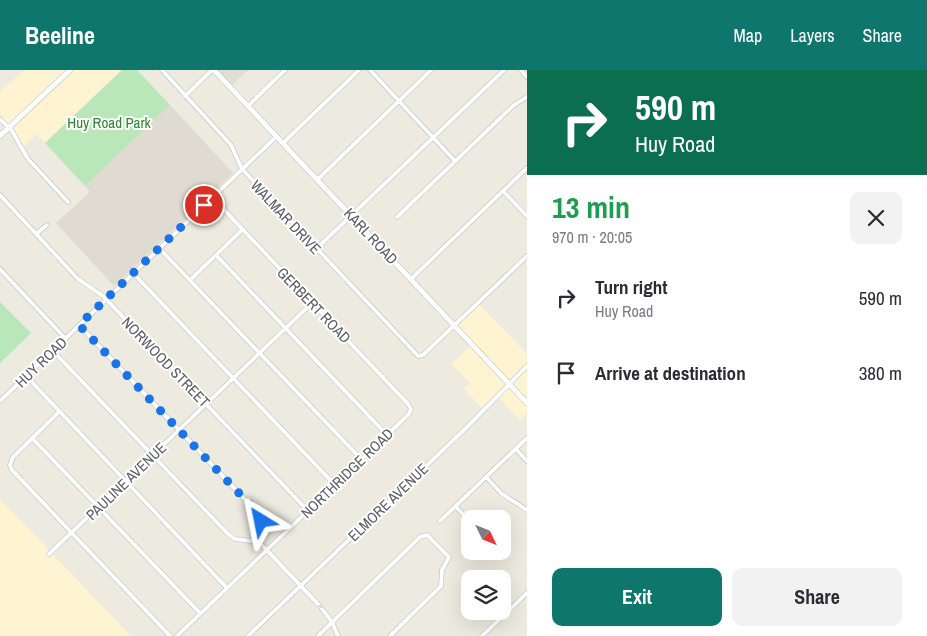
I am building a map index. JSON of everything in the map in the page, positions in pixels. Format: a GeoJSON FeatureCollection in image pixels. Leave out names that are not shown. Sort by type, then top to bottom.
{"type":"FeatureCollection","features":[{"type":"Feature","properties":{"kind":"main road"},"geometry":{"type":"LineString","coordinates":[[0,136],[69,70]]}},
{"type":"Feature","properties":{"kind":"main road","name":"KARL ROAD"},"geometry":{"type":"LineString","coordinates":[[213,70],[527,402]]}},
{"type":"Feature","properties":{"kind":"street","name":"WALMAR DRIVE"},"geometry":{"type":"LineString","coordinates":[[162,70],[231,145],[242,169],[416,355],[420,356],[454,326]]}},
{"type":"Feature","properties":{"kind":"street"},"geometry":{"type":"LineString","coordinates":[[185,96],[213,70]]}},
{"type":"Feature","properties":{"kind":"street"},"geometry":{"type":"LineString","coordinates":[[248,106],[285,70]]}},
{"type":"Feature","properties":{"kind":"street"},"geometry":{"type":"LineString","coordinates":[[284,143],[359,70]]}},
{"type":"Feature","properties":{"kind":"street"},"geometry":{"type":"LineString","coordinates":[[370,70],[455,162]]}},
{"type":"Feature","properties":{"kind":"street"},"geometry":{"type":"LineString","coordinates":[[318,179],[432,70]]}},
{"type":"Feature","properties":{"kind":"street"},"geometry":{"type":"LineString","coordinates":[[316,248],[504,70]]}},
{"type":"Feature","properties":{"kind":"street"},"geometry":{"type":"LineString","coordinates":[[521,70],[527,77]]}},
{"type":"Feature","properties":{"kind":"street"},"geometry":{"type":"LineString","coordinates":[[397,217],[514,105],[527,97]]}},
{"type":"Feature","properties":{"kind":"street"},"geometry":{"type":"LineString","coordinates":[[0,119],[8,128],[28,160],[68,202]]}},
{"type":"Feature","properties":{"kind":"street","name":"HUY ROAD"},"geometry":{"type":"LineString","coordinates":[[0,400],[277,136]]}},
{"type":"Feature","properties":{"kind":"street"},"geometry":{"type":"LineString","coordinates":[[411,279],[527,168]]}},
{"type":"Feature","properties":{"kind":"street"},"geometry":{"type":"LineString","coordinates":[[503,191],[527,216]]}},
{"type":"Feature","properties":{"kind":"street","name":"NORWOOD STREET"},"geometry":{"type":"LineString","coordinates":[[0,195],[78,279],[106,299],[308,511]]}},
{"type":"Feature","properties":{"kind":"street","name":"GERBERT ROAD"},"geometry":{"type":"LineString","coordinates":[[212,197],[408,404],[411,410],[409,414]]}},
{"type":"Feature","properties":{"kind":"street"},"geometry":{"type":"LineString","coordinates":[[36,234],[47,225]]}},
{"type":"Feature","properties":{"kind":"street"},"geometry":{"type":"LineString","coordinates":[[190,280],[242,230]]}},
{"type":"Feature","properties":{"kind":"street"},"geometry":{"type":"LineString","coordinates":[[159,248],[361,459]]}},
{"type":"Feature","properties":{"kind":"street"},"geometry":{"type":"LineString","coordinates":[[216,255],[387,434]]}},
{"type":"Feature","properties":{"kind":"street"},"geometry":{"type":"LineString","coordinates":[[454,326],[527,256]]}},
{"type":"Feature","properties":{"kind":"street"},"geometry":{"type":"LineString","coordinates":[[0,269],[65,338]]}},
{"type":"Feature","properties":{"kind":"street"},"geometry":{"type":"LineString","coordinates":[[133,273],[335,485]]}},
{"type":"Feature","properties":{"kind":"street","name":"PAULINE AVENUE"},"geometry":{"type":"LineString","coordinates":[[49,554],[312,303]]}},
{"type":"Feature","properties":{"kind":"street"},"geometry":{"type":"LineString","coordinates":[[79,325],[259,514],[261,521],[259,542]]}},
{"type":"Feature","properties":{"kind":"street"},"geometry":{"type":"LineString","coordinates":[[52,350],[228,534],[235,539],[259,542],[318,604]]}},
{"type":"Feature","properties":{"kind":"street","name":"ELMORE AVENUE"},"geometry":{"type":"LineString","coordinates":[[248,636],[510,385],[527,366]]}},
{"type":"Feature","properties":{"kind":"street"},"geometry":{"type":"LineString","coordinates":[[26,376],[227,588]]}},
{"type":"Feature","properties":{"kind":"street"},"geometry":{"type":"LineString","coordinates":[[59,412],[13,456],[10,465],[15,474],[170,636]]}},
{"type":"Feature","properties":{"kind":"street","name":"NORTHRIDGE ROAD"},"geometry":{"type":"LineString","coordinates":[[177,636],[409,414]]}},
{"type":"Feature","properties":{"kind":"street"},"geometry":{"type":"LineString","coordinates":[[32,438],[200,614]]}},
{"type":"Feature","properties":{"kind":"street"},"geometry":{"type":"LineString","coordinates":[[440,521],[527,438]]}},
{"type":"Feature","properties":{"kind":"street"},"geometry":{"type":"LineString","coordinates":[[516,449],[527,461]]}},
{"type":"Feature","properties":{"kind":"street"},"geometry":{"type":"LineString","coordinates":[[486,477],[502,494],[527,510]]}},
{"type":"Feature","properties":{"kind":"street"},"geometry":{"type":"LineString","coordinates":[[456,506],[461,512]]}},
{"type":"Feature","properties":{"kind":"street"},"geometry":{"type":"LineString","coordinates":[[318,636],[420,538],[427,535],[449,557],[442,570],[441,586],[390,636]]}},
{"type":"Feature","properties":{"kind":"street"},"geometry":{"type":"LineString","coordinates":[[482,636],[527,593]]}},
{"type":"Feature","properties":{"kind":"street"},"geometry":{"type":"LineString","coordinates":[[322,609],[332,622],[338,636]]}},
{"type":"Feature","properties":{"kind":"shaded area"},"geometry":{"type":"Polygon","coordinates":[[[24,70],[122,70],[45,143],[37,134],[21,149],[18,140],[0,119],[0,92],[24,70]]]}},
{"type":"Feature","properties":{"kind":"shaded area"},"geometry":{"type":"Polygon","coordinates":[[[214,70],[248,70],[230,87],[214,70]]]}},
{"type":"Feature","properties":{"kind":"shaded area"},"geometry":{"type":"Polygon","coordinates":[[[170,105],[233,173],[114,286],[56,223],[90,192],[85,186],[170,105]]]}},
{"type":"Feature","properties":{"kind":"shaded area"},"geometry":{"type":"Polygon","coordinates":[[[478,303],[527,354],[527,413],[520,420],[498,397],[484,410],[464,389],[470,383],[451,364],[472,344],[454,325],[478,303]]]}},
{"type":"Feature","properties":{"kind":"shaded area"},"geometry":{"type":"Polygon","coordinates":[[[0,499],[131,636],[0,636],[0,499]]]}},
{"type":"Feature","properties":{"kind":"green space","name":"Huy Road Park"},"geometry":{"type":"Polygon","coordinates":[[[122,70],[137,70],[170,105],[85,186],[45,143],[122,70]]]}},
{"type":"Feature","properties":{"kind":"green space"},"geometry":{"type":"Polygon","coordinates":[[[0,302],[31,333],[0,363],[0,302]]]}},
{"type":"Feature","properties":{"kind":"route"},"geometry":{"type":"LineString","coordinates":[[204,205],[79,325],[259,514],[261,521]]}}]}
